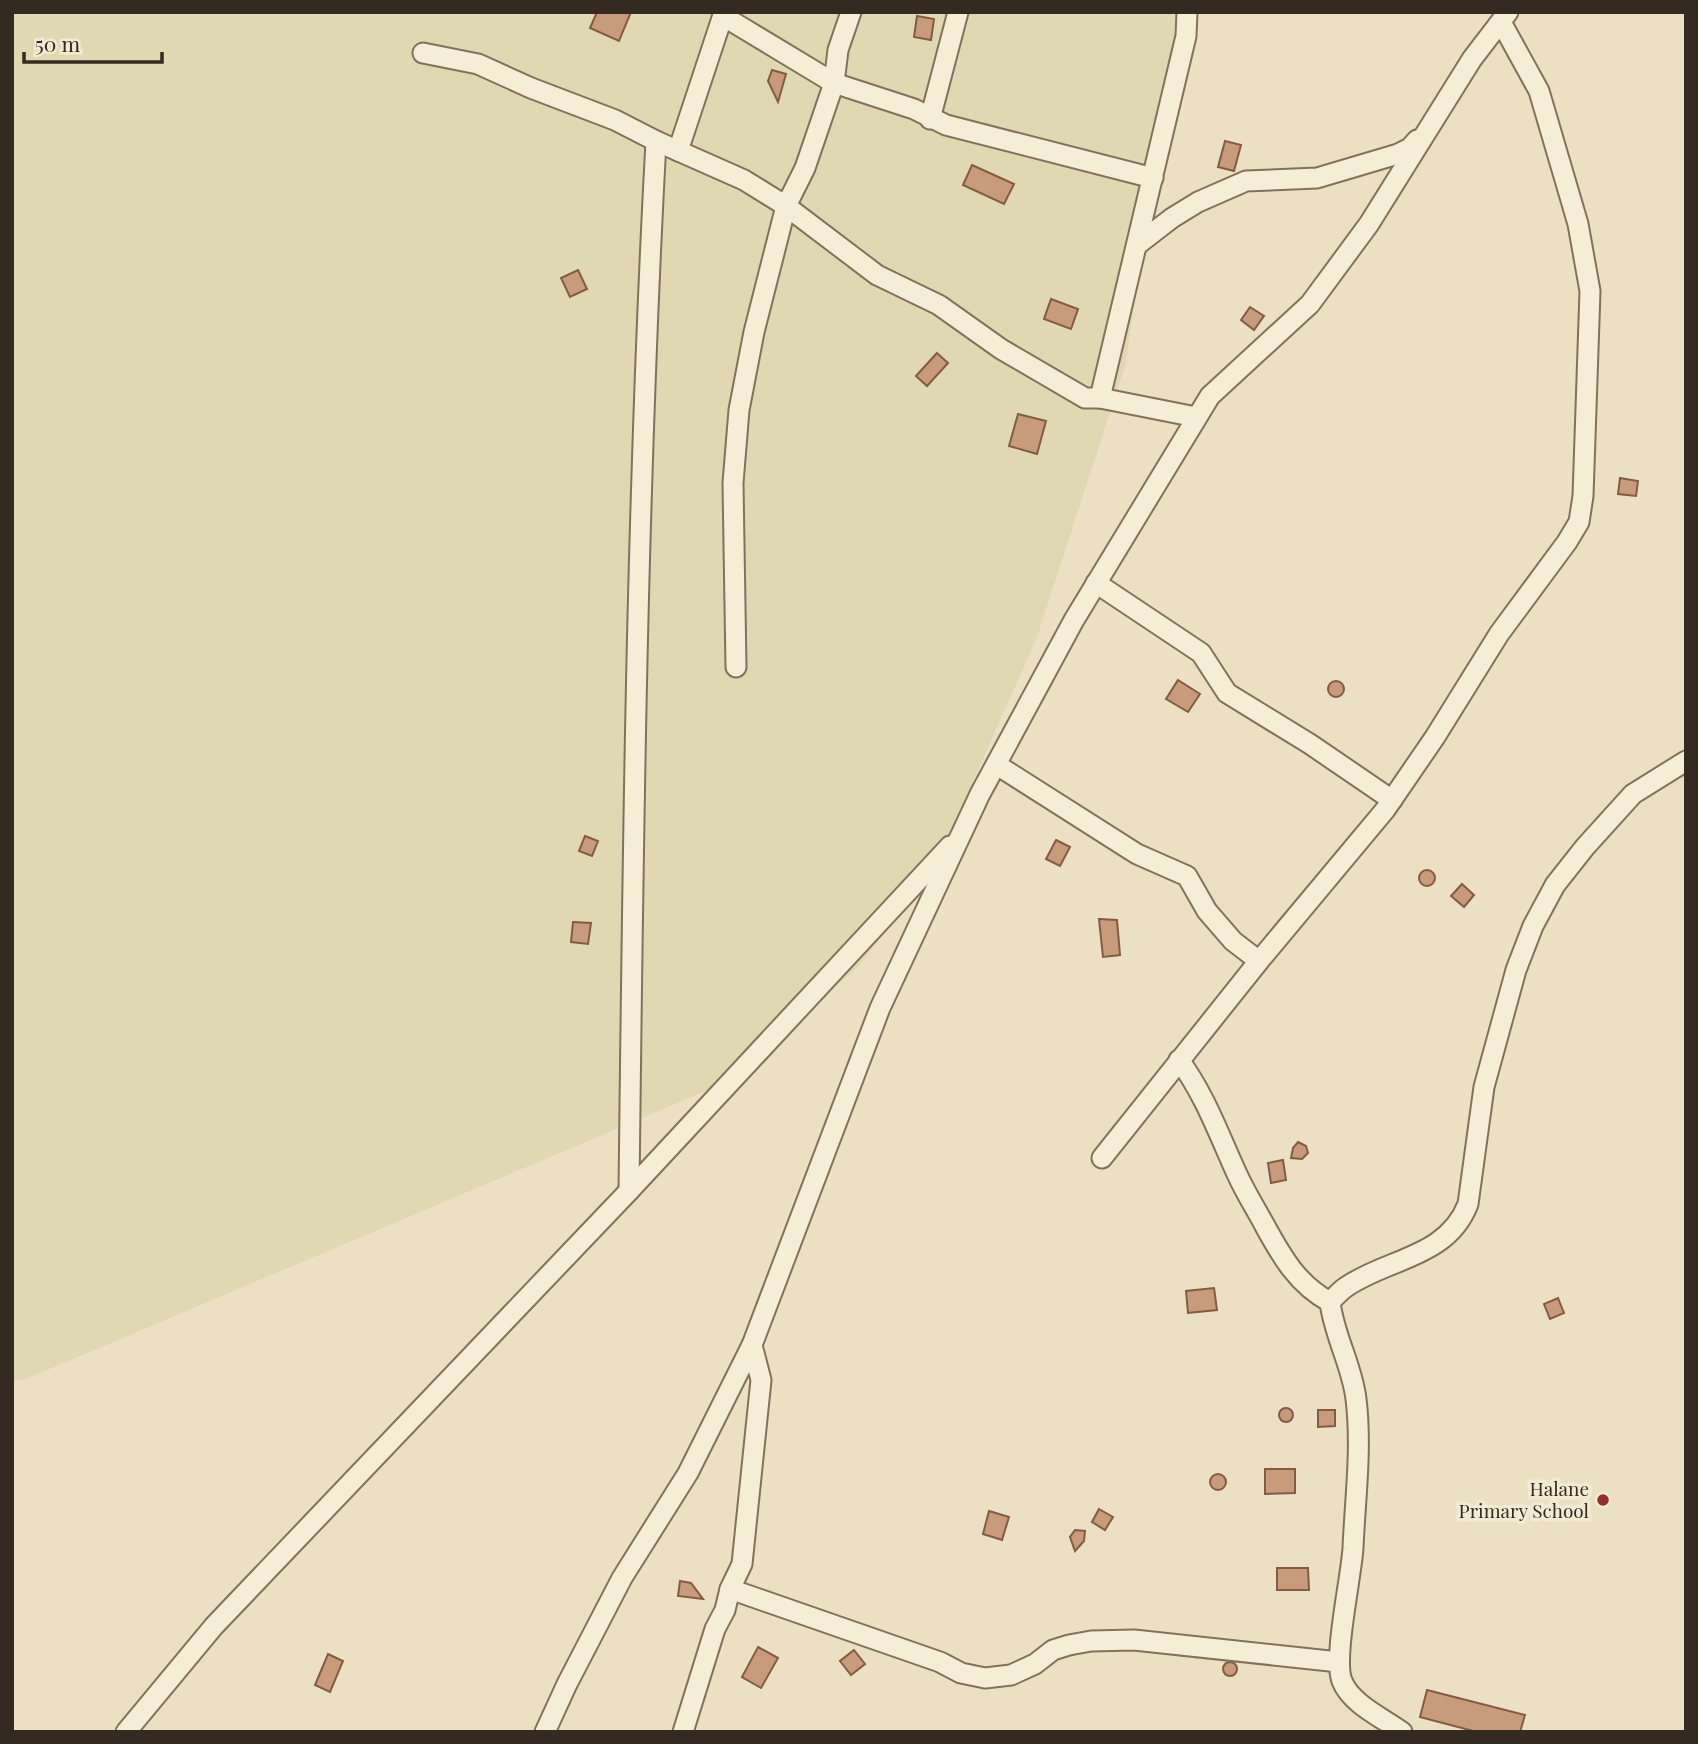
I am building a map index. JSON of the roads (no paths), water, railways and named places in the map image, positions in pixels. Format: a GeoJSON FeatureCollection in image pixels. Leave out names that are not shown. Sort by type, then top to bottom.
{"type":"FeatureCollection","features":[{"type":"Feature","properties":{"kind":"street"},"geometry":{"type":"LineString","coordinates":[[736,667],[733,483],[739,410],[754,332],[786,206],[805,168],[834,83],[838,50],[851,12]]}},
{"type":"Feature","properties":{"kind":"street"},"geometry":{"type":"LineString","coordinates":[[930,119],[958,12]]}},
{"type":"Feature","properties":{"kind":"street"},"geometry":{"type":"LineString","coordinates":[[1100,398],[1186,36],[1187,12]]}},
{"type":"Feature","properties":{"kind":"street"},"geometry":{"type":"LineString","coordinates":[[678,151],[723,14],[834,83],[914,109],[946,125],[1153,178]]}},
{"type":"Feature","properties":{"kind":"street"},"geometry":{"type":"LineString","coordinates":[[545,1732],[566,1684],[622,1578],[688,1473],[752,1345],[880,1008],[962,833],[1096,583],[1210,396],[1310,304],[1368,224],[1472,59],[1505,17],[1539,91],[1578,224],[1590,291],[1583,496],[1578,522],[1567,542],[1499,634],[1392,800],[1102,1158]]}},
{"type":"Feature","properties":{"kind":"street"},"geometry":{"type":"LineString","coordinates":[[422,53],[478,64],[531,88],[615,120],[744,180],[786,206],[877,275],[939,305],[1001,349],[1085,398],[1100,398],[1196,417]]}},
{"type":"Feature","properties":{"kind":"street"},"geometry":{"type":"LineString","coordinates":[[1137,245],[1172,218],[1222,191],[1246,181],[1317,178],[1389,157],[1410,148],[1434,120]]}},
{"type":"Feature","properties":{"kind":"street"},"geometry":{"type":"LineString","coordinates":[[629,1191],[641,485],[656,141]]}},
{"type":"Feature","properties":{"kind":"street"},"geometry":{"type":"LineString","coordinates":[[1096,583],[1201,653],[1227,693],[1310,744],[1392,800]]}},
{"type":"Feature","properties":{"kind":"street"},"geometry":{"type":"LineString","coordinates":[[1330,1302],[1346,1287],[1422,1251],[1447,1236],[1461,1221],[1468,1204],[1484,1087],[1516,970],[1533,926],[1555,885],[1633,794],[1686,761]]}},
{"type":"Feature","properties":{"kind":"street"},"geometry":{"type":"LineString","coordinates":[[997,765],[1138,854],[1186,876],[1207,911],[1233,941],[1259,961]]}},
{"type":"Feature","properties":{"kind":"street"},"geometry":{"type":"LineString","coordinates":[[125,1732],[214,1626],[629,1191],[962,833]]}},
{"type":"Feature","properties":{"kind":"street"},"geometry":{"type":"LineString","coordinates":[[1179,1060],[1195,1081],[1238,1176],[1278,1251],[1300,1280],[1330,1302]]}},
{"type":"Feature","properties":{"kind":"street"},"geometry":{"type":"LineString","coordinates":[[1330,1302],[1332,1323],[1350,1371],[1358,1433],[1351,1575],[1339,1662],[1342,1681],[1356,1699],[1402,1732]]}},
{"type":"Feature","properties":{"kind":"street"},"geometry":{"type":"LineString","coordinates":[[683,1732],[715,1629],[743,1564],[761,1380],[752,1345]]}},
{"type":"Feature","properties":{"kind":"street"},"geometry":{"type":"LineString","coordinates":[[730,1589],[940,1662],[961,1673],[985,1678],[1011,1675],[1035,1664],[1053,1650],[1091,1641],[1134,1640],[1339,1662]]}},
{"type":"Feature","properties":{"kind":"place","name":"Halane Primary School"},"geometry":{"type":"Point","coordinates":[1603,1500]}}]}
